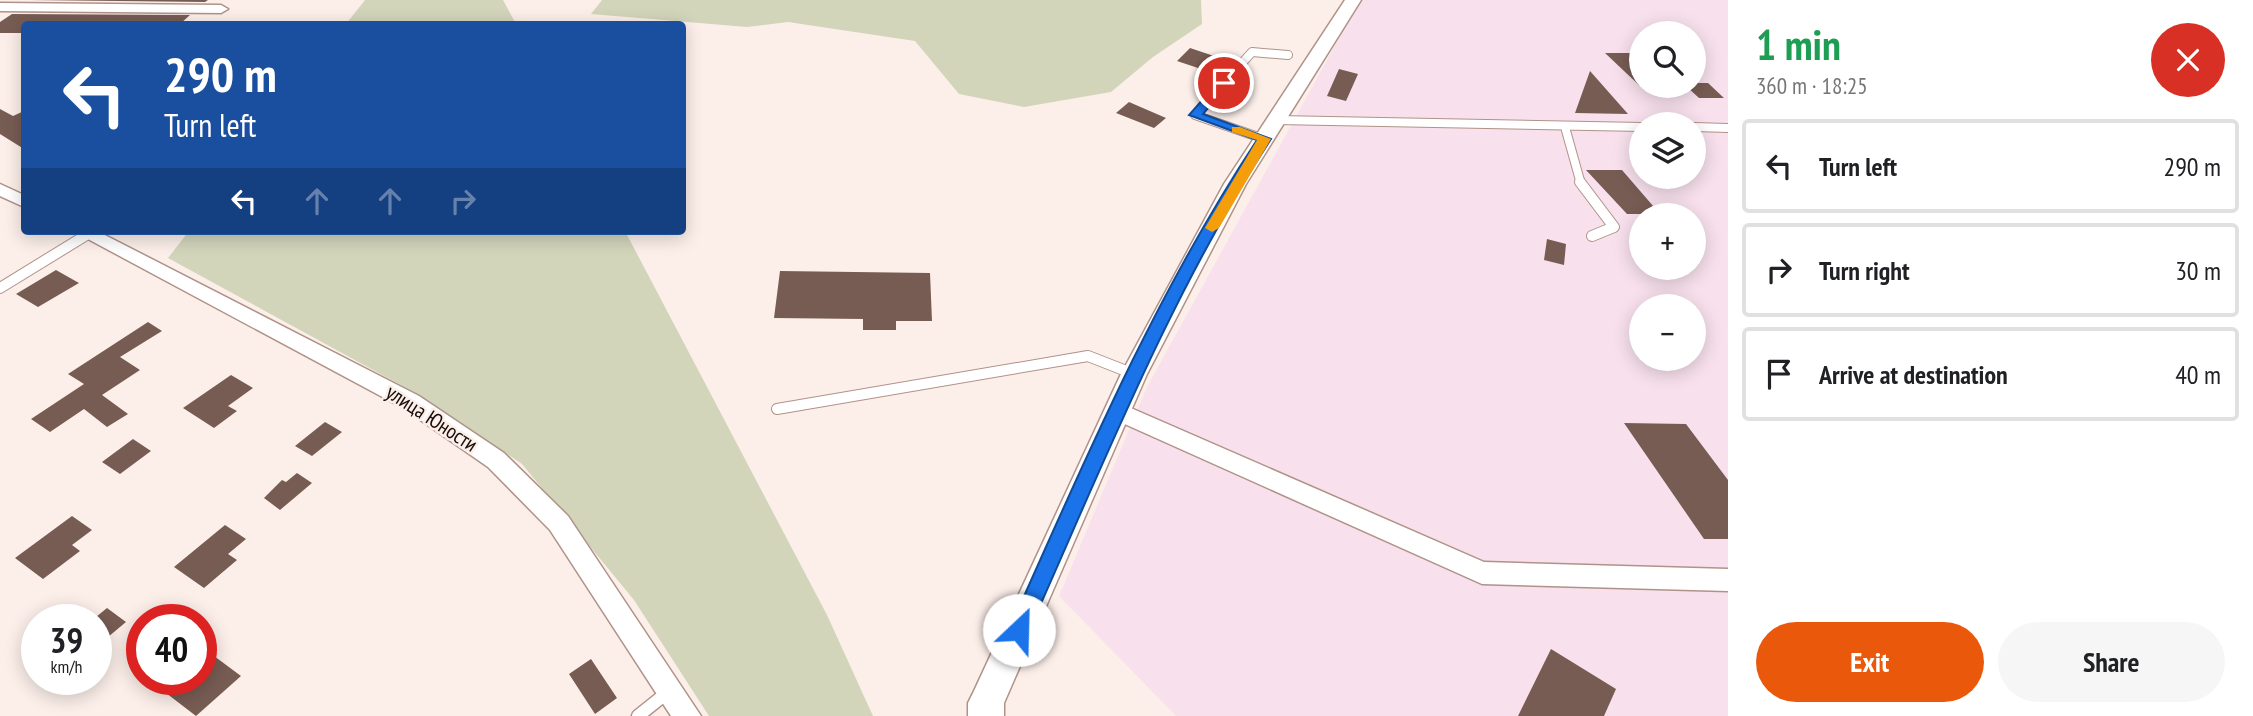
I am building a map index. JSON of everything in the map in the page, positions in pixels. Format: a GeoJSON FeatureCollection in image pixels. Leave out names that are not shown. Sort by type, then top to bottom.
{"type":"FeatureCollection","features":[{"type":"Feature","properties":{"kind":"street"},"geometry":{"type":"LineString","coordinates":[[986,716],[986,703],[1134,374],[1235,184],[1353,0]]}},
{"type":"Feature","properties":{"kind":"street"},"geometry":{"type":"LineString","coordinates":[[0,7],[225,5]]}},
{"type":"Feature","properties":{"kind":"street"},"geometry":{"type":"LineString","coordinates":[[209,21],[225,5]]}},
{"type":"Feature","properties":{"kind":"street"},"geometry":{"type":"LineString","coordinates":[[0,189],[21,199]]}},
{"type":"Feature","properties":{"kind":"street","name":"улица Юности"},"geometry":{"type":"LineString","coordinates":[[89,235],[390,390],[496,460],[559,523],[687,716]]}},
{"type":"Feature","properties":{"kind":"street"},"geometry":{"type":"LineString","coordinates":[[1117,411],[1482,573],[1728,580]]}},
{"type":"Feature","properties":{"kind":"lane"},"geometry":{"type":"LineString","coordinates":[[1287,55],[1252,51],[1195,115],[1271,129],[1629,127]]}},
{"type":"Feature","properties":{"kind":"lane"},"geometry":{"type":"LineString","coordinates":[[1565,127],[1578,180],[1614,227],[1592,236]]}},
{"type":"Feature","properties":{"kind":"lane"},"geometry":{"type":"LineString","coordinates":[[1706,127],[1728,128]]}},
{"type":"Feature","properties":{"kind":"lane"},"geometry":{"type":"LineString","coordinates":[[0,288],[82,235]]}},
{"type":"Feature","properties":{"kind":"lane"},"geometry":{"type":"LineString","coordinates":[[777,409],[1088,356],[1134,374]]}},
{"type":"Feature","properties":{"kind":"lane"},"geometry":{"type":"LineString","coordinates":[[638,716],[670,690]]}},
{"type":"Feature","properties":{"kind":"shaded area"},"geometry":{"type":"Polygon","coordinates":[[[1360,0],[1728,0],[1728,716],[1176,716],[1059,596],[1147,387],[1360,0]]]}},
{"type":"Feature","properties":{"kind":"green space"},"geometry":{"type":"Polygon","coordinates":[[[365,0],[503,0],[514,21],[348,21],[365,0]]]}},
{"type":"Feature","properties":{"kind":"green space"},"geometry":{"type":"Polygon","coordinates":[[[602,0],[1201,0],[1202,24],[1153,57],[1111,92],[1024,107],[959,94],[915,41],[788,22],[747,27],[591,14],[602,0]]]}},
{"type":"Feature","properties":{"kind":"green space"},"geometry":{"type":"Polygon","coordinates":[[[186,235],[627,235],[827,615],[873,716],[709,716],[634,600],[522,464],[419,395],[168,258],[186,235]]]}},
{"type":"Feature","properties":{"kind":"building"},"geometry":{"type":"Polygon","coordinates":[[[30,0],[208,0],[205,2],[30,0]]]}},
{"type":"Feature","properties":{"kind":"building"},"geometry":{"type":"Polygon","coordinates":[[[12,14],[190,15],[183,21],[21,21],[21,33],[0,33],[0,22],[12,14]]]}},
{"type":"Feature","properties":{"kind":"building"},"geometry":{"type":"Polygon","coordinates":[[[1190,48],[1220,58],[1207,71],[1177,61],[1190,48]]]}},
{"type":"Feature","properties":{"kind":"building"},"geometry":{"type":"Polygon","coordinates":[[[1605,53],[1629,53],[1629,76],[1605,53]]]}},
{"type":"Feature","properties":{"kind":"building"},"geometry":{"type":"Polygon","coordinates":[[[1339,69],[1358,74],[1346,101],[1327,96],[1339,69]]]}},
{"type":"Feature","properties":{"kind":"building"},"geometry":{"type":"Polygon","coordinates":[[[1590,71],[1628,114],[1575,113],[1590,71]]]}},
{"type":"Feature","properties":{"kind":"building"},"geometry":{"type":"Polygon","coordinates":[[[1706,83],[1708,83],[1724,98],[1706,98],[1706,83]]]}},
{"type":"Feature","properties":{"kind":"building"},"geometry":{"type":"Polygon","coordinates":[[[1129,102],[1166,118],[1154,128],[1116,113],[1129,102]]]}},
{"type":"Feature","properties":{"kind":"building"},"geometry":{"type":"Polygon","coordinates":[[[0,109],[13,116],[21,112],[21,147],[0,134],[0,109]]]}},
{"type":"Feature","properties":{"kind":"building"},"geometry":{"type":"Polygon","coordinates":[[[1586,170],[1622,170],[1629,178],[1629,189],[1638,189],[1650,203],[1629,203],[1627,214],[1586,170]]]}},
{"type":"Feature","properties":{"kind":"building"},"geometry":{"type":"Polygon","coordinates":[[[1547,239],[1566,244],[1564,265],[1544,260],[1547,239]]]}},
{"type":"Feature","properties":{"kind":"building"},"geometry":{"type":"Polygon","coordinates":[[[56,270],[79,283],[38,307],[16,294],[56,270]]]}},
{"type":"Feature","properties":{"kind":"building"},"geometry":{"type":"Polygon","coordinates":[[[780,271],[930,273],[932,321],[896,321],[896,330],[863,330],[863,319],[774,318],[780,271]]]}},
{"type":"Feature","properties":{"kind":"building"},"geometry":{"type":"Polygon","coordinates":[[[148,322],[162,331],[120,357],[140,370],[102,395],[128,414],[107,427],[84,409],[50,432],[31,419],[84,384],[68,374],[148,322]]]}},
{"type":"Feature","properties":{"kind":"building"},"geometry":{"type":"Polygon","coordinates":[[[231,375],[253,388],[228,406],[237,411],[214,428],[183,408],[231,375]]]}},
{"type":"Feature","properties":{"kind":"building"},"geometry":{"type":"Polygon","coordinates":[[[325,422],[342,432],[312,456],[295,446],[325,422]]]}},
{"type":"Feature","properties":{"kind":"building"},"geometry":{"type":"Polygon","coordinates":[[[1624,423],[1686,424],[1728,480],[1728,539],[1704,539],[1624,423]]]}},
{"type":"Feature","properties":{"kind":"building"},"geometry":{"type":"Polygon","coordinates":[[[133,439],[151,451],[120,474],[102,462],[133,439]]]}},
{"type":"Feature","properties":{"kind":"building"},"geometry":{"type":"Polygon","coordinates":[[[297,473],[312,483],[280,510],[264,498],[282,480],[286,482],[297,473]]]}},
{"type":"Feature","properties":{"kind":"building"},"geometry":{"type":"Polygon","coordinates":[[[72,516],[92,530],[72,545],[80,551],[43,579],[15,558],[72,516]]]}},
{"type":"Feature","properties":{"kind":"building"},"geometry":{"type":"Polygon","coordinates":[[[225,525],[246,539],[228,554],[237,560],[204,588],[174,567],[225,525]]]}},
{"type":"Feature","properties":{"kind":"building"},"geometry":{"type":"Polygon","coordinates":[[[112,612],[126,622],[112,634],[112,612]]]}},
{"type":"Feature","properties":{"kind":"building"},"geometry":{"type":"Polygon","coordinates":[[[1551,649],[1616,689],[1604,716],[1518,716],[1551,649]]]}},
{"type":"Feature","properties":{"kind":"building"},"geometry":{"type":"Polygon","coordinates":[[[217,658],[241,676],[196,716],[169,695],[217,695],[217,658]]]}},
{"type":"Feature","properties":{"kind":"building"},"geometry":{"type":"Polygon","coordinates":[[[591,659],[617,698],[595,714],[569,674],[591,659]]]}},
{"type":"Feature","properties":{"kind":"slow traffic"},"geometry":{"type":"LineString","coordinates":[[1212,228],[1235,184],[1264,139],[1236,129]]}},
{"type":"Feature","properties":{"kind":"route"},"geometry":{"type":"LineString","coordinates":[[1019,630],[1134,374],[1235,184],[1264,139],[1195,115],[1224,83]]}}]}
